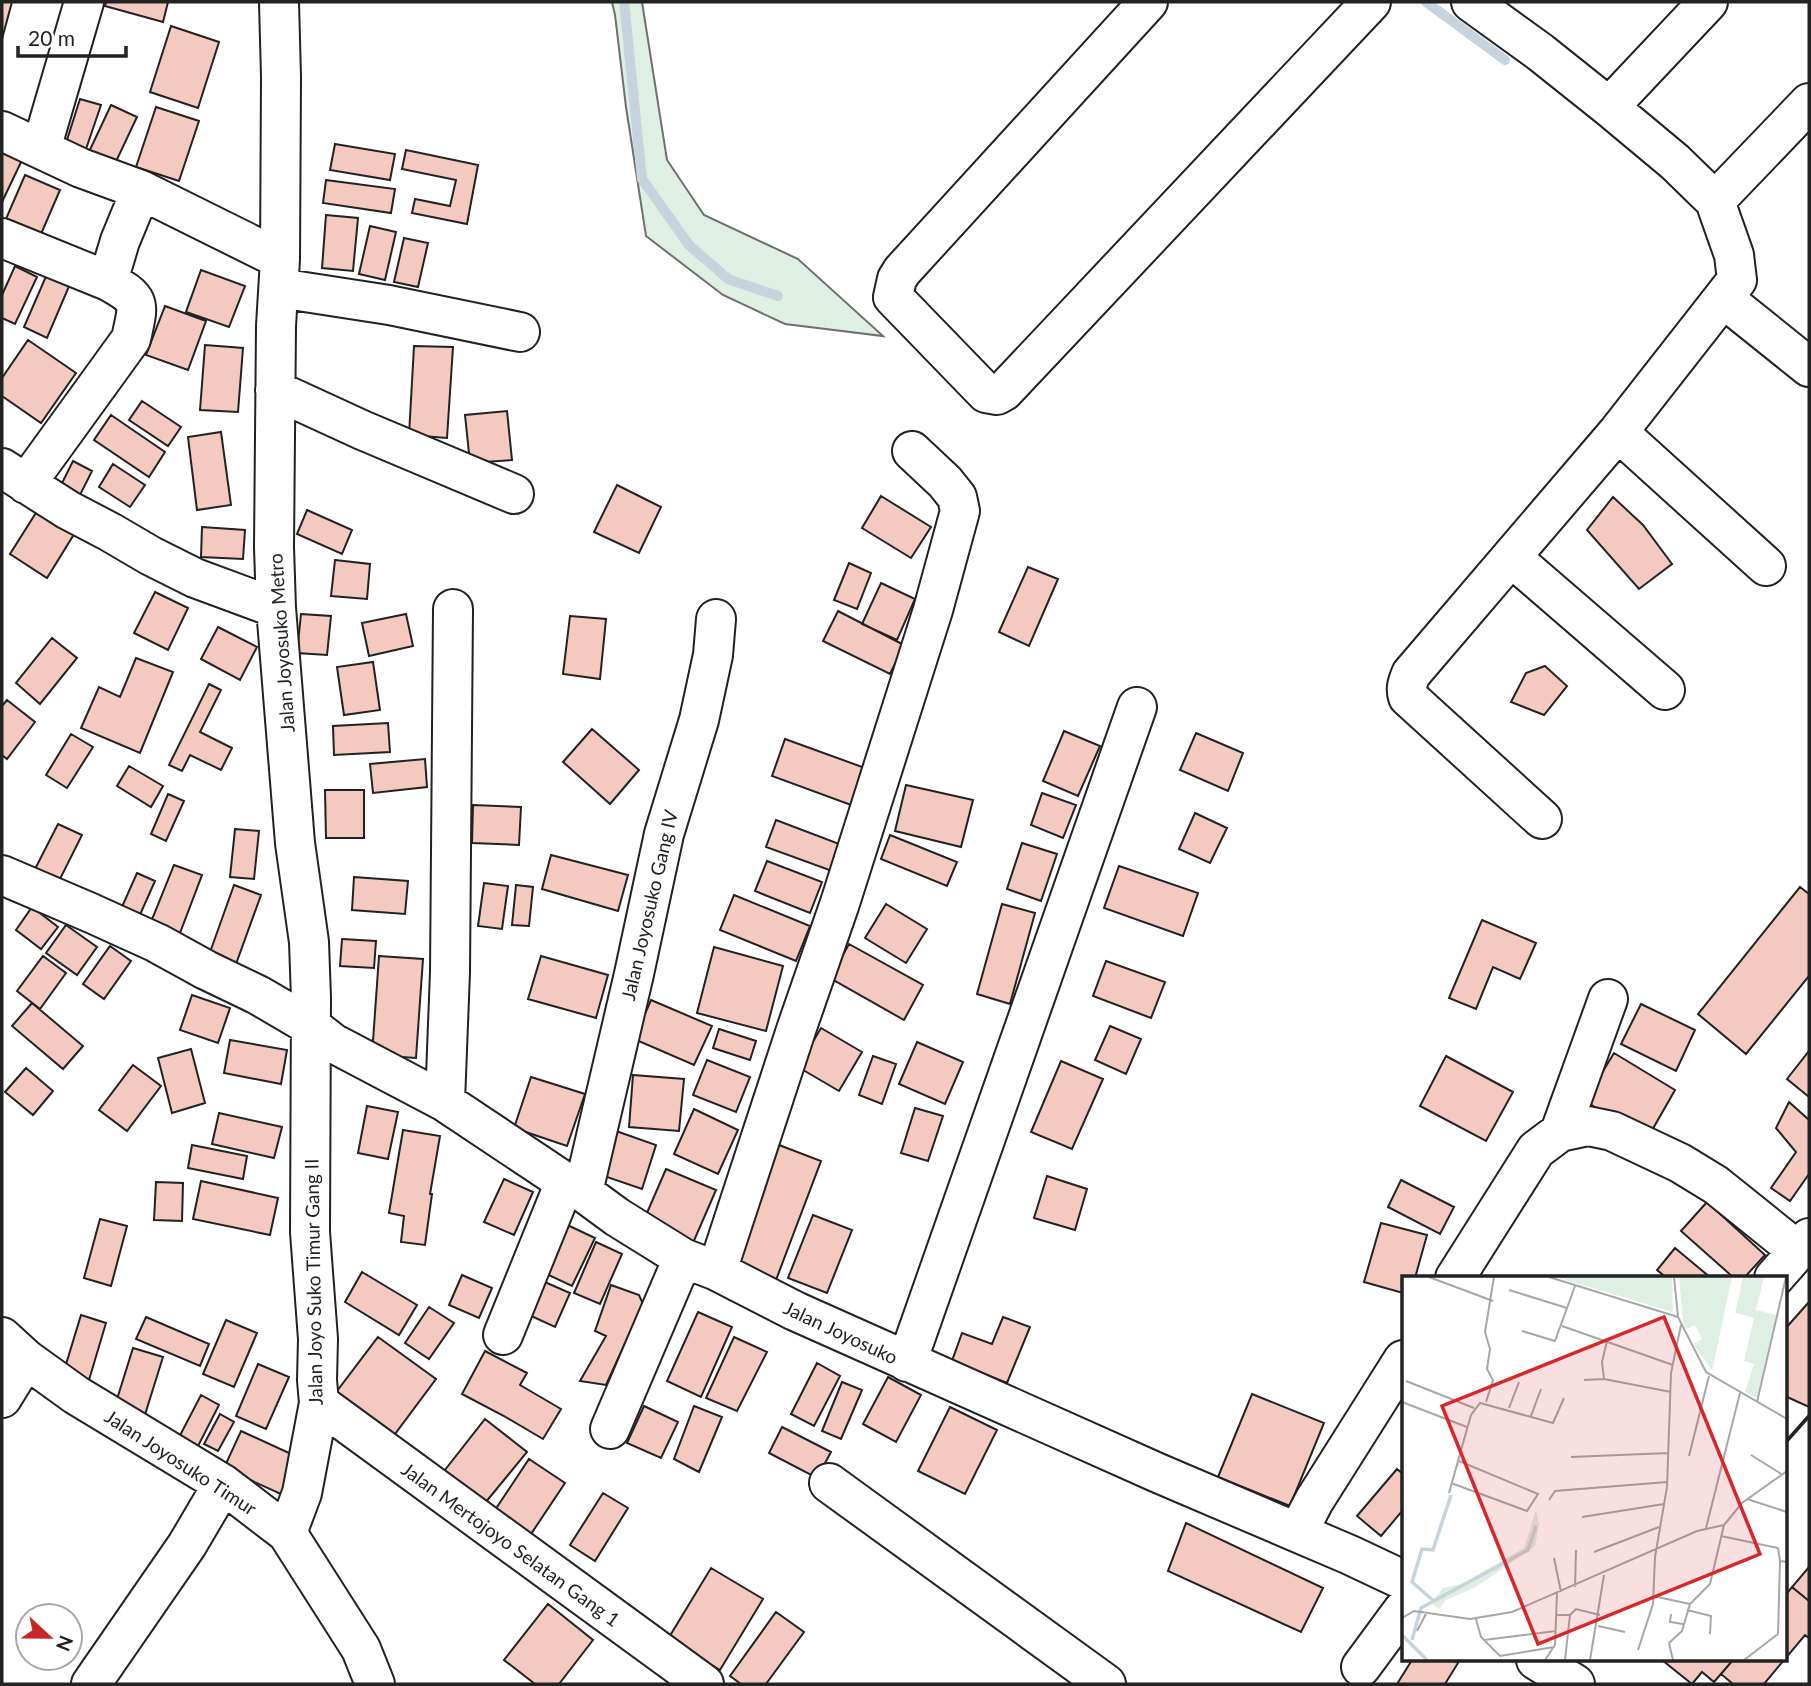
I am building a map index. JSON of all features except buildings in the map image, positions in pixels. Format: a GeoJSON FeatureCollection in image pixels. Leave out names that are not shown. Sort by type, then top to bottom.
{"type":"FeatureCollection","features":[{"type":"Feature","properties":{"kind":"street"},"geometry":{"type":"LineString","coordinates":[[41,149],[84,2]]}},
{"type":"Feature","properties":{"kind":"street","name":"Jalan Joyosuko Metro"},"geometry":{"type":"LineString","coordinates":[[278,2],[281,77],[274,547],[276,608],[295,843],[309,942],[311,1026]]}},
{"type":"Feature","properties":{"kind":"street"},"geometry":{"type":"LineString","coordinates":[[1148,2],[897,279],[893,297],[986,393],[997,395],[1004,391],[1371,2]]}},
{"type":"Feature","properties":{"kind":"street"},"geometry":{"type":"LineString","coordinates":[[1471,2],[1541,51],[1675,162],[1715,201],[1734,255],[1737,280],[1618,432],[1411,674],[1406,690],[1408,697],[1542,820]]}},
{"type":"Feature","properties":{"kind":"street"},"geometry":{"type":"LineString","coordinates":[[1609,107],[1708,2]]}},
{"type":"Feature","properties":{"kind":"street"},"geometry":{"type":"LineString","coordinates":[[1715,201],[1809,103]]}},
{"type":"Feature","properties":{"kind":"street"},"geometry":{"type":"LineString","coordinates":[[2,131],[81,168],[141,190],[279,273],[389,305],[520,332]]}},
{"type":"Feature","properties":{"kind":"street"},"geometry":{"type":"LineString","coordinates":[[108,281],[120,241],[141,190]]}},
{"type":"Feature","properties":{"kind":"street"},"geometry":{"type":"LineString","coordinates":[[2,238],[108,281],[130,294],[135,300],[136,310],[131,339],[14,476],[68,510],[151,556],[195,578],[276,608]]}},
{"type":"Feature","properties":{"kind":"street"},"geometry":{"type":"LineString","coordinates":[[1723,298],[1809,367]]}},
{"type":"Feature","properties":{"kind":"street"},"geometry":{"type":"LineString","coordinates":[[275,390],[514,494]]}},
{"type":"Feature","properties":{"kind":"street"},"geometry":{"type":"LineString","coordinates":[[1618,432],[1766,566]]}},
{"type":"Feature","properties":{"kind":"street"},"geometry":{"type":"LineString","coordinates":[[610,1429],[700,1264],[797,1027],[933,610],[960,511],[957,497],[945,482],[912,451]]}},
{"type":"Feature","properties":{"kind":"street"},"geometry":{"type":"LineString","coordinates":[[1511,557],[1664,690]]}},
{"type":"Feature","properties":{"kind":"street"},"geometry":{"type":"LineString","coordinates":[[444,1102],[450,972],[453,609]]}},
{"type":"Feature","properties":{"kind":"street","name":"Jalan Joyosuko Gang IV"},"geometry":{"type":"LineString","coordinates":[[503,1335],[574,1187],[634,974],[664,834],[699,720],[713,655],[716,619]]}},
{"type":"Feature","properties":{"kind":"street"},"geometry":{"type":"LineString","coordinates":[[906,1362],[1137,707]]}},
{"type":"Feature","properties":{"kind":"street","name":"Jalan Joyosuko"},"geometry":{"type":"LineString","coordinates":[[4,880],[157,943],[258,995],[311,1026],[333,1043],[444,1102],[617,1217],[700,1264],[906,1362],[1402,1580]]}},
{"type":"Feature","properties":{"kind":"street"},"geometry":{"type":"LineString","coordinates":[[1560,1132],[1608,999]]}},
{"type":"Feature","properties":{"kind":"street","name":"Jalan Joyo Suko Timur Gang II"},"geometry":{"type":"LineString","coordinates":[[288,1533],[302,1493],[318,1403],[318,1339],[310,1232],[311,1026]]}},
{"type":"Feature","properties":{"kind":"street"},"geometry":{"type":"LineString","coordinates":[[1456,1276],[1536,1150],[1560,1132],[1588,1126],[1612,1131],[1681,1163],[1716,1185],[1794,1256]]}},
{"type":"Feature","properties":{"kind":"street"},"geometry":{"type":"LineString","coordinates":[[2,1398],[14,1348]]}},
{"type":"Feature","properties":{"kind":"street","name":"Jalan Joyosuko Timur"},"geometry":{"type":"LineString","coordinates":[[14,1348],[76,1395],[223,1484],[288,1533],[360,1649],[375,1684]]}},
{"type":"Feature","properties":{"kind":"street"},"geometry":{"type":"LineString","coordinates":[[1298,1532],[1314,1501],[1402,1362]]}},
{"type":"Feature","properties":{"kind":"street","name":"Jalan Mertojoyo Selatan Gang 1"},"geometry":{"type":"LineString","coordinates":[[318,1403],[704,1684]]}},
{"type":"Feature","properties":{"kind":"street"},"geometry":{"type":"LineString","coordinates":[[829,1483],[1107,1684]]}},
{"type":"Feature","properties":{"kind":"street"},"geometry":{"type":"LineString","coordinates":[[91,1684],[187,1545],[223,1484]]}},
{"type":"Feature","properties":{"kind":"street"},"geometry":{"type":"LineString","coordinates":[[1361,1667],[1402,1611]]}},
{"type":"Feature","properties":{"kind":"street"},"geometry":{"type":"LineString","coordinates":[[1539,1662],[1575,1684]]}},
{"type":"Feature","properties":{"kind":"green space"},"geometry":{"type":"Polygon","coordinates":[[[612,2],[642,2],[667,160],[704,215],[798,259],[883,336],[785,324],[723,295],[646,236],[612,2]]]}},
{"type":"Feature","properties":{"kind":"waterway"},"geometry":{"type":"LineString","coordinates":[[624,2],[642,179],[689,245],[728,279],[778,296]]}},
{"type":"Feature","properties":{"kind":"waterway"},"geometry":{"type":"LineString","coordinates":[[1426,2],[1505,60]]}},
{"type":"Feature","properties":{"kind":"wall"},"geometry":{"type":"LineString","coordinates":[[1786,1442],[1809,1416]]}}]}
